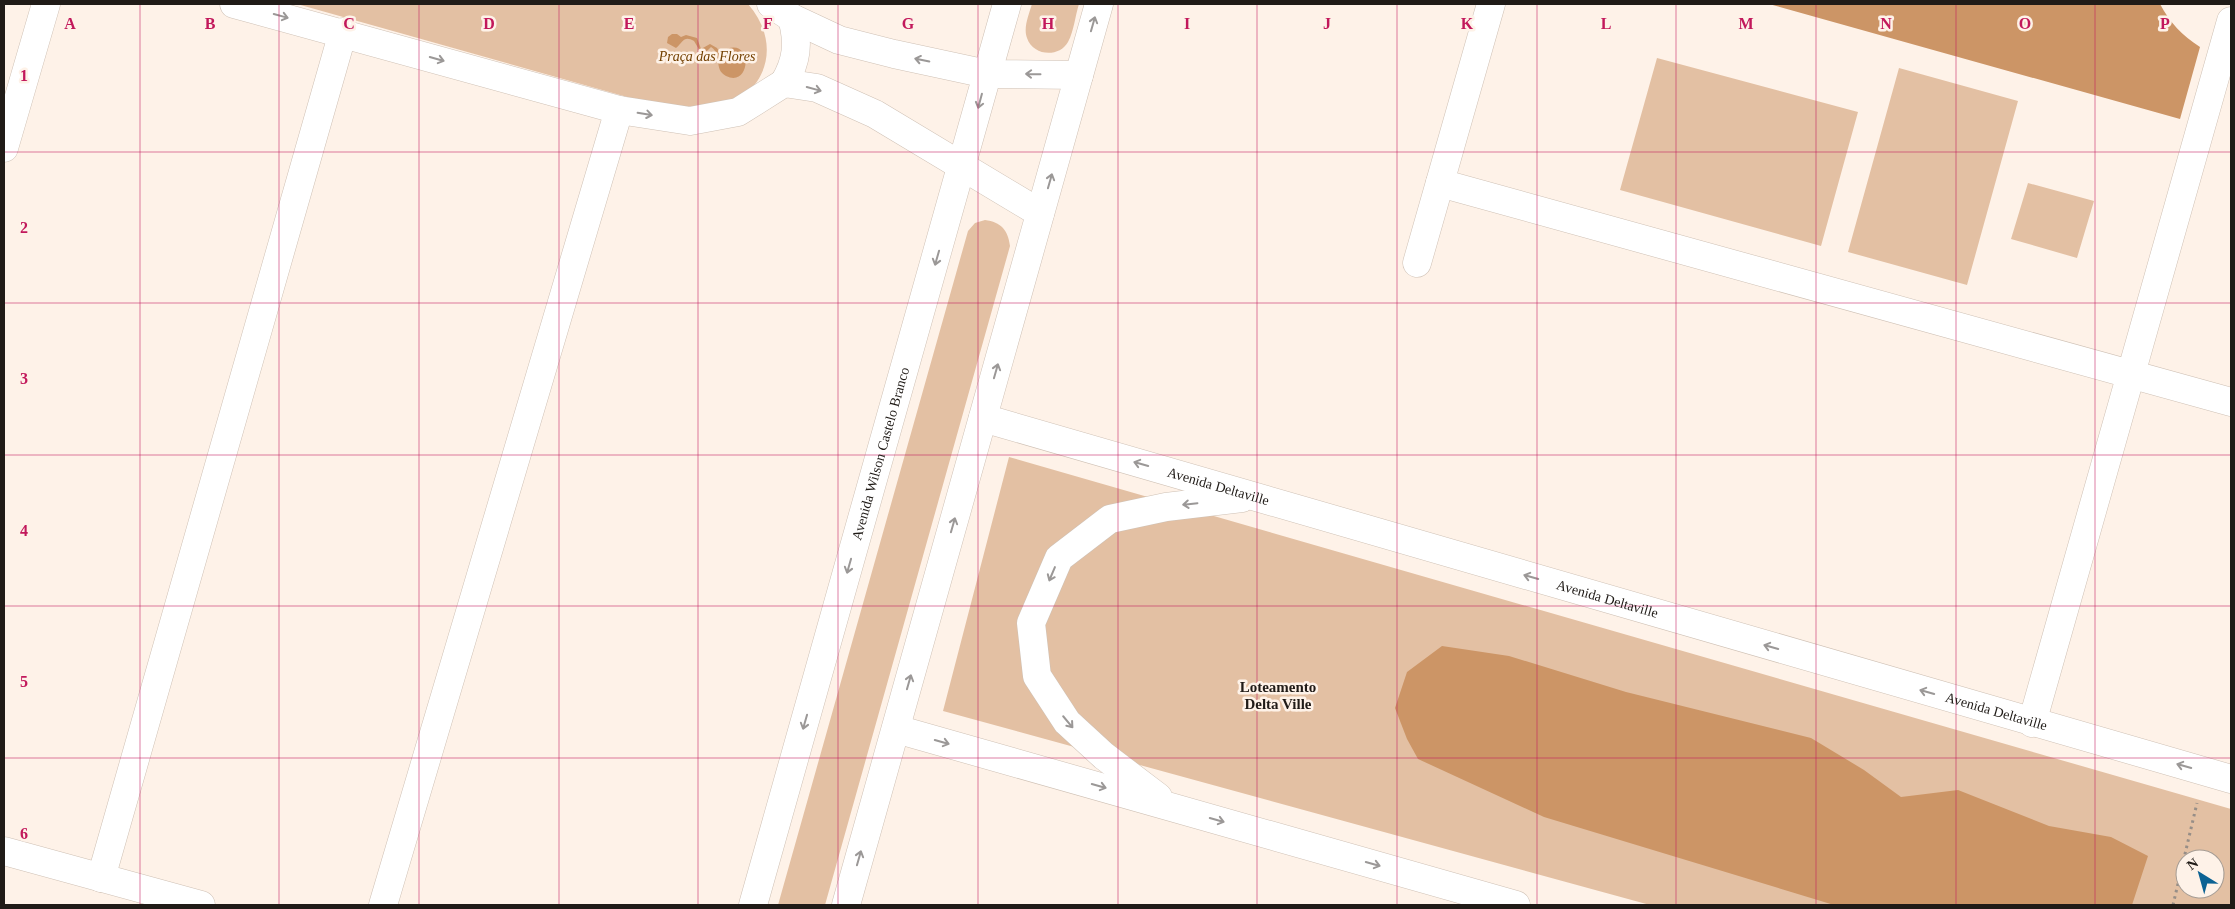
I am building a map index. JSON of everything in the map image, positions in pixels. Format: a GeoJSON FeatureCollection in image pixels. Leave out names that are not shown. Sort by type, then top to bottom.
{"type":"FeatureCollection","features":[{"type":"Feature","properties":{"kind":"street"},"geometry":{"type":"LineString","coordinates":[[4,148],[46,4]]}},
{"type":"Feature","properties":{"kind":"street"},"geometry":{"type":"LineString","coordinates":[[234,4],[343,32],[618,110],[690,121],[738,112],[784,83],[793,68],[797,51],[796,35],[781,11]]}},
{"type":"Feature","properties":{"kind":"street","name":"Avenida Wilson Castelo Branco"},"geometry":{"type":"LineString","coordinates":[[753,905],[1008,4]]}},
{"type":"Feature","properties":{"kind":"street"},"geometry":{"type":"LineString","coordinates":[[846,905],[1099,4]]}},
{"type":"Feature","properties":{"kind":"street"},"geometry":{"type":"LineString","coordinates":[[1417,263],[1491,4]]}},
{"type":"Feature","properties":{"kind":"street"},"geometry":{"type":"LineString","coordinates":[[781,11],[838,40],[987,74],[1079,75]]}},
{"type":"Feature","properties":{"kind":"street"},"geometry":{"type":"LineString","coordinates":[[2032,723],[2231,20]]}},
{"type":"Feature","properties":{"kind":"street"},"geometry":{"type":"LineString","coordinates":[[101,878],[343,32]]}},
{"type":"Feature","properties":{"kind":"street"},"geometry":{"type":"LineString","coordinates":[[784,83],[817,88],[875,114],[1040,213]]}},
{"type":"Feature","properties":{"kind":"street"},"geometry":{"type":"LineString","coordinates":[[383,905],[618,110]]}},
{"type":"Feature","properties":{"kind":"street"},"geometry":{"type":"LineString","coordinates":[[1440,183],[2231,402]]}},
{"type":"Feature","properties":{"kind":"street","name":"Avenida Deltaville"},"geometry":{"type":"LineString","coordinates":[[983,418],[2032,723],[2231,779]]}},
{"type":"Feature","properties":{"kind":"street"},"geometry":{"type":"LineString","coordinates":[[1170,806],[1104,756],[1067,722],[1037,676],[1031,623],[1059,558],[1110,519],[1166,507],[1256,497]]}},
{"type":"Feature","properties":{"kind":"street"},"geometry":{"type":"LineString","coordinates":[[896,729],[1516,905]]}},
{"type":"Feature","properties":{"kind":"street"},"geometry":{"type":"LineString","coordinates":[[4,851],[201,905]]}},
{"type":"Feature","properties":{"kind":"path"},"geometry":{"type":"LineString","coordinates":[[2173,905],[2204,771]]}},
{"type":"Feature","properties":{"kind":"green space","name":"Praça das Flores"},"geometry":{"type":"Polygon","coordinates":[[[297,4],[748,4],[759,20],[765,37],[767,54],[763,69],[756,83],[744,95],[728,104],[709,109],[688,109],[652,104],[297,4]]]}},
{"type":"Feature","properties":{"kind":"green space"},"geometry":{"type":"Polygon","coordinates":[[[1032,4],[1079,4],[1070,38],[1059,51],[1046,53],[1030,44],[1026,30],[1032,4]]]}},
{"type":"Feature","properties":{"kind":"green space"},"geometry":{"type":"Polygon","coordinates":[[[1657,58],[1858,112],[1821,246],[1620,190],[1657,58]]]}},
{"type":"Feature","properties":{"kind":"green space"},"geometry":{"type":"Polygon","coordinates":[[[1899,68],[2018,101],[1967,285],[1848,252],[1899,68]]]}},
{"type":"Feature","properties":{"kind":"green space"},"geometry":{"type":"Polygon","coordinates":[[[2028,183],[2094,201],[2077,258],[2011,239],[2028,183]]]}},
{"type":"Feature","properties":{"kind":"green space"},"geometry":{"type":"Polygon","coordinates":[[[985,220],[991,221],[1003,228],[1008,235],[1010,246],[825,905],[778,905],[968,231],[975,223],[985,220]]]}},
{"type":"Feature","properties":{"kind":"green space"},"geometry":{"type":"Polygon","coordinates":[[[1009,457],[2231,809],[2231,905],[1650,905],[943,711],[1009,457]]]}},
{"type":"Feature","properties":{"kind":"shaded area"},"geometry":{"type":"Polygon","coordinates":[[[1769,4],[2160,4],[2177,28],[2200,47],[2180,119],[1769,4]]]}},
{"type":"Feature","properties":{"kind":"shaded area"},"geometry":{"type":"Polygon","coordinates":[[[672,34],[677,34],[681,37],[686,35],[697,38],[701,49],[710,44],[717,48],[720,53],[731,48],[739,49],[744,54],[745,68],[741,75],[735,78],[726,76],[720,70],[715,50],[711,47],[707,51],[700,51],[691,39],[684,40],[676,48],[667,43],[668,37],[672,34]]]}},
{"type":"Feature","properties":{"kind":"shaded area"},"geometry":{"type":"Polygon","coordinates":[[[1442,646],[1509,656],[1626,692],[1811,738],[1864,770],[1901,797],[1958,790],[2049,826],[2111,837],[2148,856],[2132,905],[1834,905],[1544,817],[1418,759],[1407,739],[1395,708],[1407,672],[1442,646]]]}},
{"type":"Feature","properties":{"kind":"district","name":"Loteamento Delta Ville"},"geometry":{"type":"Point","coordinates":[1278,696]}}]}
